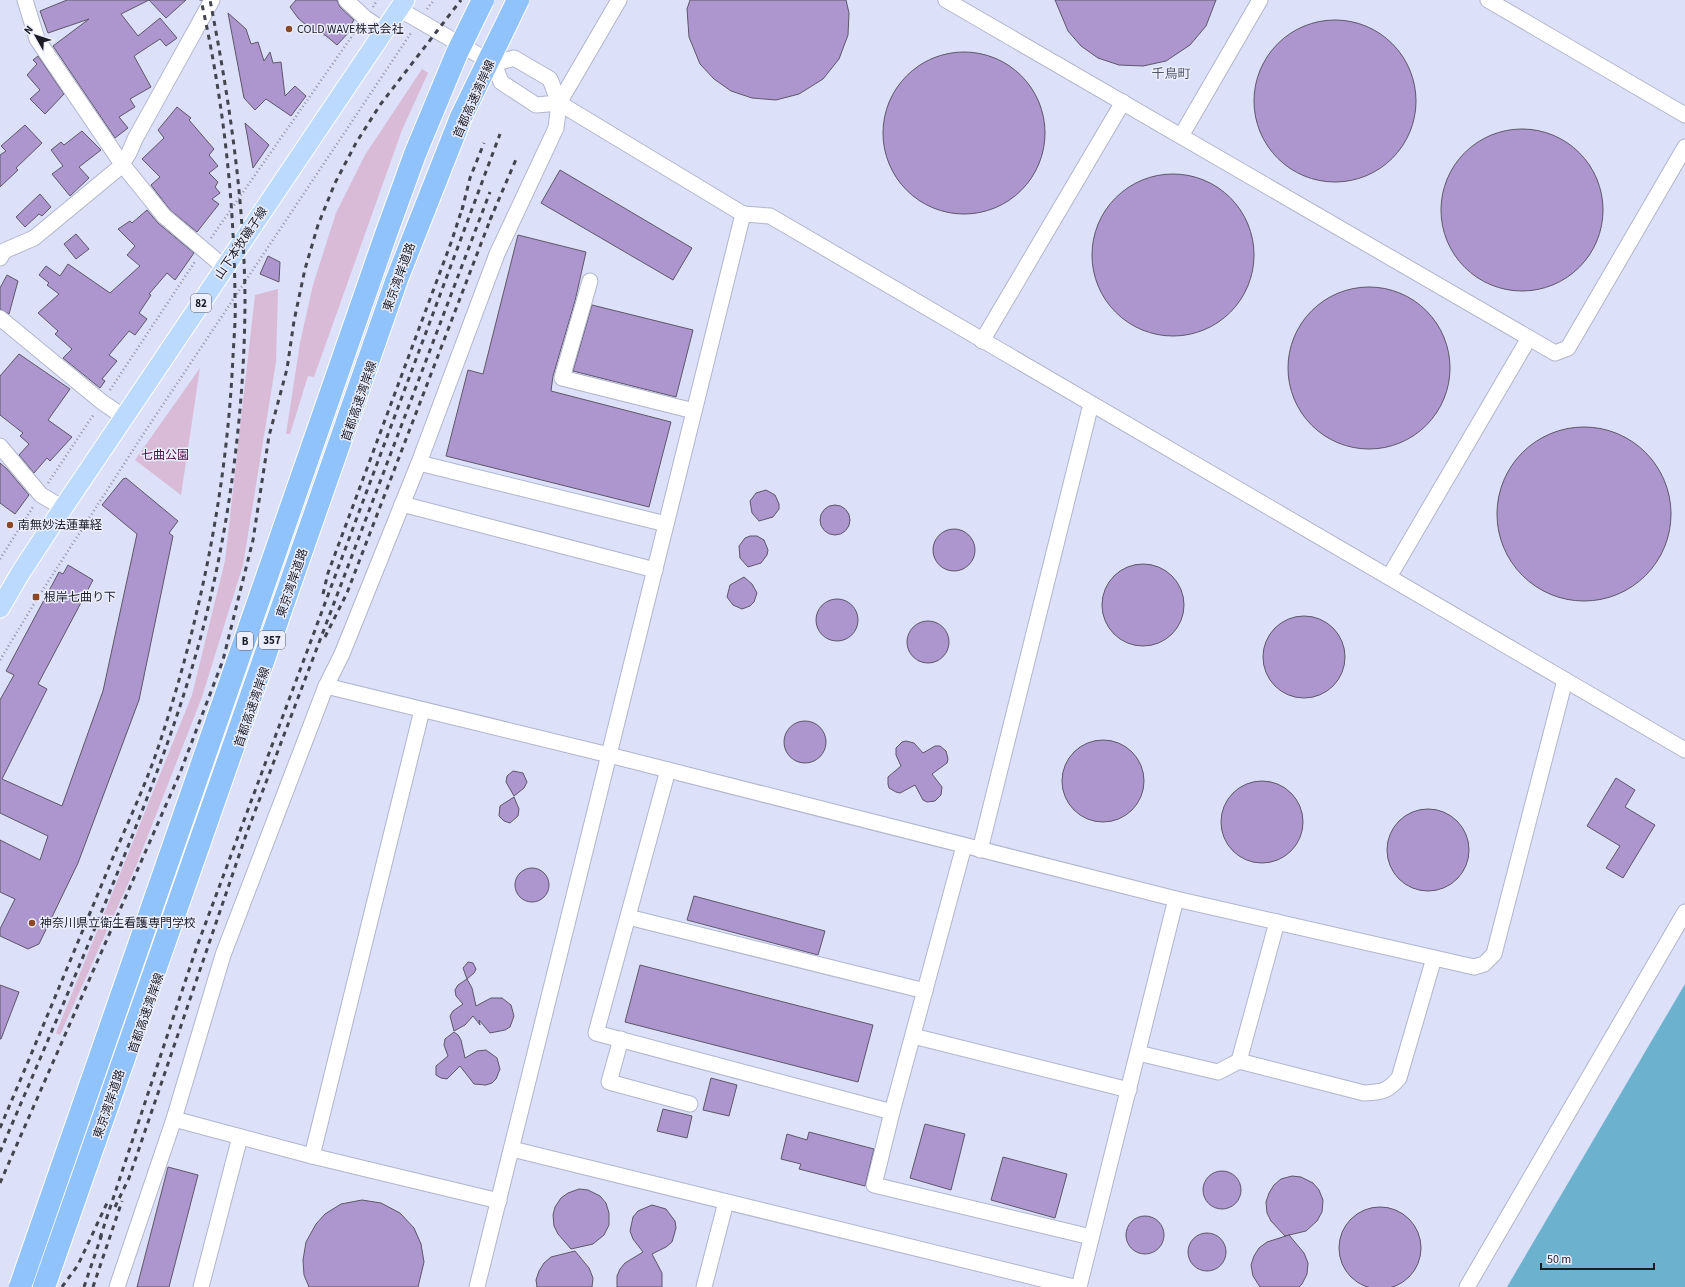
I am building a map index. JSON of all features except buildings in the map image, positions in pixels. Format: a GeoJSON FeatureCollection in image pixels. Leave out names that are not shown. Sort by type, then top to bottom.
{"type":"FeatureCollection","features":[{"type":"Feature","properties":{"kind":"highway","name":"B"},"geometry":{"type":"LineString","coordinates":[[20,1287],[386,234],[415,154],[457,53],[483,0]]}},
{"type":"Feature","properties":{"kind":"highway","name":"東京湾岸道路"},"geometry":{"type":"LineString","coordinates":[[25,1287],[388,242],[430,130],[462,54],[487,0]]}},
{"type":"Feature","properties":{"kind":"highway","name":"東京湾岸道路"},"geometry":{"type":"LineString","coordinates":[[44,1287],[397,279],[460,117],[518,0]]}},
{"type":"Feature","properties":{"kind":"highway","name":"首都高速湾岸線"},"geometry":{"type":"LineString","coordinates":[[50,1287],[402,276],[462,124],[501,40],[522,0]]}},
{"type":"Feature","properties":{"kind":"main road","name":"山下本牧磯子線"},"geometry":{"type":"LineString","coordinates":[[0,608],[21,572],[63,508],[402,4]]}},
{"type":"Feature","properties":{"kind":"street"},"geometry":{"type":"LineString","coordinates":[[25,0],[37,39],[122,164],[164,216],[224,268]]}},
{"type":"Feature","properties":{"kind":"street"},"geometry":{"type":"LineString","coordinates":[[0,258],[4,251],[34,238],[122,164],[212,0]]}},
{"type":"Feature","properties":{"kind":"street"},"geometry":{"type":"LineString","coordinates":[[346,0],[365,18],[385,31]]}},
{"type":"Feature","properties":{"kind":"street"},"geometry":{"type":"LineString","coordinates":[[117,1287],[174,1119],[223,955],[326,686],[342,654],[419,463],[497,254],[556,128],[559,104],[619,0]]}},
{"type":"Feature","properties":{"kind":"street"},"geometry":{"type":"LineString","coordinates":[[946,0],[1555,353],[1568,348],[1685,147]]}},
{"type":"Feature","properties":{"kind":"street"},"geometry":{"type":"LineString","coordinates":[[1181,136],[1260,0]]}},
{"type":"Feature","properties":{"kind":"street"},"geometry":{"type":"LineString","coordinates":[[1488,0],[1685,115]]}},
{"type":"Feature","properties":{"kind":"street"},"geometry":{"type":"LineString","coordinates":[[402,4],[419,21],[494,64],[501,82],[536,105],[559,104],[743,214],[770,216],[1685,750]]}},
{"type":"Feature","properties":{"kind":"street"},"geometry":{"type":"LineString","coordinates":[[494,64],[514,58],[550,79],[559,104]]}},
{"type":"Feature","properties":{"kind":"street"},"geometry":{"type":"LineString","coordinates":[[982,341],[1122,102]]}},
{"type":"Feature","properties":{"kind":"street"},"geometry":{"type":"LineString","coordinates":[[477,1287],[743,214]]}},
{"type":"Feature","properties":{"kind":"street"},"geometry":{"type":"LineString","coordinates":[[590,281],[562,378],[694,411]]}},
{"type":"Feature","properties":{"kind":"street"},"geometry":{"type":"LineString","coordinates":[[0,318],[102,402],[124,417]]}},
{"type":"Feature","properties":{"kind":"street"},"geometry":{"type":"LineString","coordinates":[[1389,577],[1528,338]]}},
{"type":"Feature","properties":{"kind":"street"},"geometry":{"type":"LineString","coordinates":[[980,850],[1091,404]]}},
{"type":"Feature","properties":{"kind":"street"},"geometry":{"type":"LineString","coordinates":[[0,446],[41,495],[63,508]]}},
{"type":"Feature","properties":{"kind":"street"},"geometry":{"type":"LineString","coordinates":[[419,463],[666,524]]}},
{"type":"Feature","properties":{"kind":"street"},"geometry":{"type":"LineString","coordinates":[[402,504],[655,570]]}},
{"type":"Feature","properties":{"kind":"street"},"geometry":{"type":"LineString","coordinates":[[326,686],[668,770],[1176,899],[1474,967],[1484,964],[1494,954],[1565,680]]}},
{"type":"Feature","properties":{"kind":"street"},"geometry":{"type":"LineString","coordinates":[[312,1156],[422,710]]}},
{"type":"Feature","properties":{"kind":"street"},"geometry":{"type":"LineString","coordinates":[[668,770],[596,1033],[892,1112]]}},
{"type":"Feature","properties":{"kind":"street"},"geometry":{"type":"LineString","coordinates":[[964,846],[892,1112],[874,1185],[1091,1237]]}},
{"type":"Feature","properties":{"kind":"street"},"geometry":{"type":"LineString","coordinates":[[1079,1287],[1176,899]]}},
{"type":"Feature","properties":{"kind":"street"},"geometry":{"type":"LineString","coordinates":[[1467,1287],[1685,912]]}},
{"type":"Feature","properties":{"kind":"street"},"geometry":{"type":"LineString","coordinates":[[628,917],[925,991]]}},
{"type":"Feature","properties":{"kind":"street"},"geometry":{"type":"LineString","coordinates":[[1239,1061],[1277,922]]}},
{"type":"Feature","properties":{"kind":"street"},"geometry":{"type":"LineString","coordinates":[[1138,1053],[1218,1072],[1239,1061],[1364,1093],[1378,1092],[1390,1088],[1399,1078],[1434,958]]}},
{"type":"Feature","properties":{"kind":"street"},"geometry":{"type":"LineString","coordinates":[[913,1036],[1129,1090]]}},
{"type":"Feature","properties":{"kind":"street"},"geometry":{"type":"LineString","coordinates":[[621,1039],[609,1082],[690,1104]]}},
{"type":"Feature","properties":{"kind":"street"},"geometry":{"type":"LineString","coordinates":[[174,1119],[312,1156],[499,1201]]}},
{"type":"Feature","properties":{"kind":"street"},"geometry":{"type":"LineString","coordinates":[[201,1287],[240,1137]]}},
{"type":"Feature","properties":{"kind":"street"},"geometry":{"type":"LineString","coordinates":[[512,1149],[1074,1287]]}},
{"type":"Feature","properties":{"kind":"street"},"geometry":{"type":"LineString","coordinates":[[704,1287],[726,1202]]}},
{"type":"Feature","properties":{"kind":"path"},"geometry":{"type":"LineString","coordinates":[[0,558],[202,250],[377,0]]}},
{"type":"Feature","properties":{"kind":"path"},"geometry":{"type":"LineString","coordinates":[[0,660],[139,439],[434,0]]}},
{"type":"Feature","properties":{"kind":"path"},"geometry":{"type":"LineString","coordinates":[[324,35],[327,38]]}},
{"type":"Feature","properties":{"kind":"green space"},"geometry":{"type":"Polygon","coordinates":[[[422,69],[428,73],[402,130],[314,377],[308,376],[290,434],[286,434],[300,343],[313,285],[336,213],[365,155],[422,69]]]}},
{"type":"Feature","properties":{"kind":"green space"},"geometry":{"type":"Polygon","coordinates":[[[278,289],[276,362],[243,565],[202,697],[136,866],[60,1035],[56,1033],[192,695],[225,561],[255,295],[278,289]]]}},
{"type":"Feature","properties":{"kind":"green space","name":"七曲公園"},"geometry":{"type":"Polygon","coordinates":[[[200,368],[181,495],[135,460],[200,368]]]}},
{"type":"Feature","properties":{"kind":"water"},"geometry":{"type":"Polygon","coordinates":[[[1685,984],[1685,1287],[1507,1287],[1685,984]]]}},
{"type":"Feature","properties":{"kind":"railway"},"geometry":{"type":"LineString","coordinates":[[0,1128],[142,790],[160,742],[188,648],[210,552],[225,454],[230,405],[235,304],[230,185],[226,148],[209,37],[201,0]]}},
{"type":"Feature","properties":{"kind":"railway"},"geometry":{"type":"LineString","coordinates":[[0,1152],[91,937],[160,763],[178,712],[206,618],[225,527],[238,434],[242,388],[245,298],[244,261],[242,223],[234,148],[210,0]]}},
{"type":"Feature","properties":{"kind":"railway"},"geometry":{"type":"LineString","coordinates":[[0,1183],[180,773],[223,660],[253,540],[269,436],[287,369],[294,321],[305,269],[318,225],[335,183],[356,143],[380,105],[461,0]]}},
{"type":"Feature","properties":{"kind":"railway"},"geometry":{"type":"LineString","coordinates":[[100,1238],[196,949],[500,134]]}},
{"type":"Feature","properties":{"kind":"railway"},"geometry":{"type":"LineString","coordinates":[[462,210],[470,178],[484,143]]}},
{"type":"Feature","properties":{"kind":"railway"},"geometry":{"type":"LineString","coordinates":[[490,220],[517,157]]}},
{"type":"Feature","properties":{"kind":"railway"},"geometry":{"type":"LineString","coordinates":[[115,1207],[129,1178],[246,835],[490,192]]}},
{"type":"Feature","properties":{"kind":"railway"},"geometry":{"type":"LineString","coordinates":[[323,594],[328,573],[452,240],[463,206]]}},
{"type":"Feature","properties":{"kind":"railway"},"geometry":{"type":"LineString","coordinates":[[325,637],[347,593],[492,215]]}},
{"type":"Feature","properties":{"kind":"railway"},"geometry":{"type":"LineString","coordinates":[[93,1287],[122,1201]]}},
{"type":"Feature","properties":{"kind":"railway"},"geometry":{"type":"LineString","coordinates":[[62,1287],[78,1265],[107,1203]]}},
{"type":"Feature","properties":{"kind":"railway"},"geometry":{"type":"LineString","coordinates":[[84,1287],[102,1234]]}},
{"type":"Feature","properties":{"kind":"place","name":"COLD WAVE株式会社"},"geometry":{"type":"Point","coordinates":[289,29]}},
{"type":"Feature","properties":{"kind":"place","name":"南無妙法蓮華経"},"geometry":{"type":"Point","coordinates":[10,525]}},
{"type":"Feature","properties":{"kind":"place","name":"根岸七曲り下"},"geometry":{"type":"Point","coordinates":[36,597]}},
{"type":"Feature","properties":{"kind":"place","name":"神奈川県立衛生看護専門学校"},"geometry":{"type":"Point","coordinates":[32,923]}},
{"type":"Feature","properties":{"kind":"district","name":"千鳥町"},"geometry":{"type":"Point","coordinates":[1171,73]}}]}
